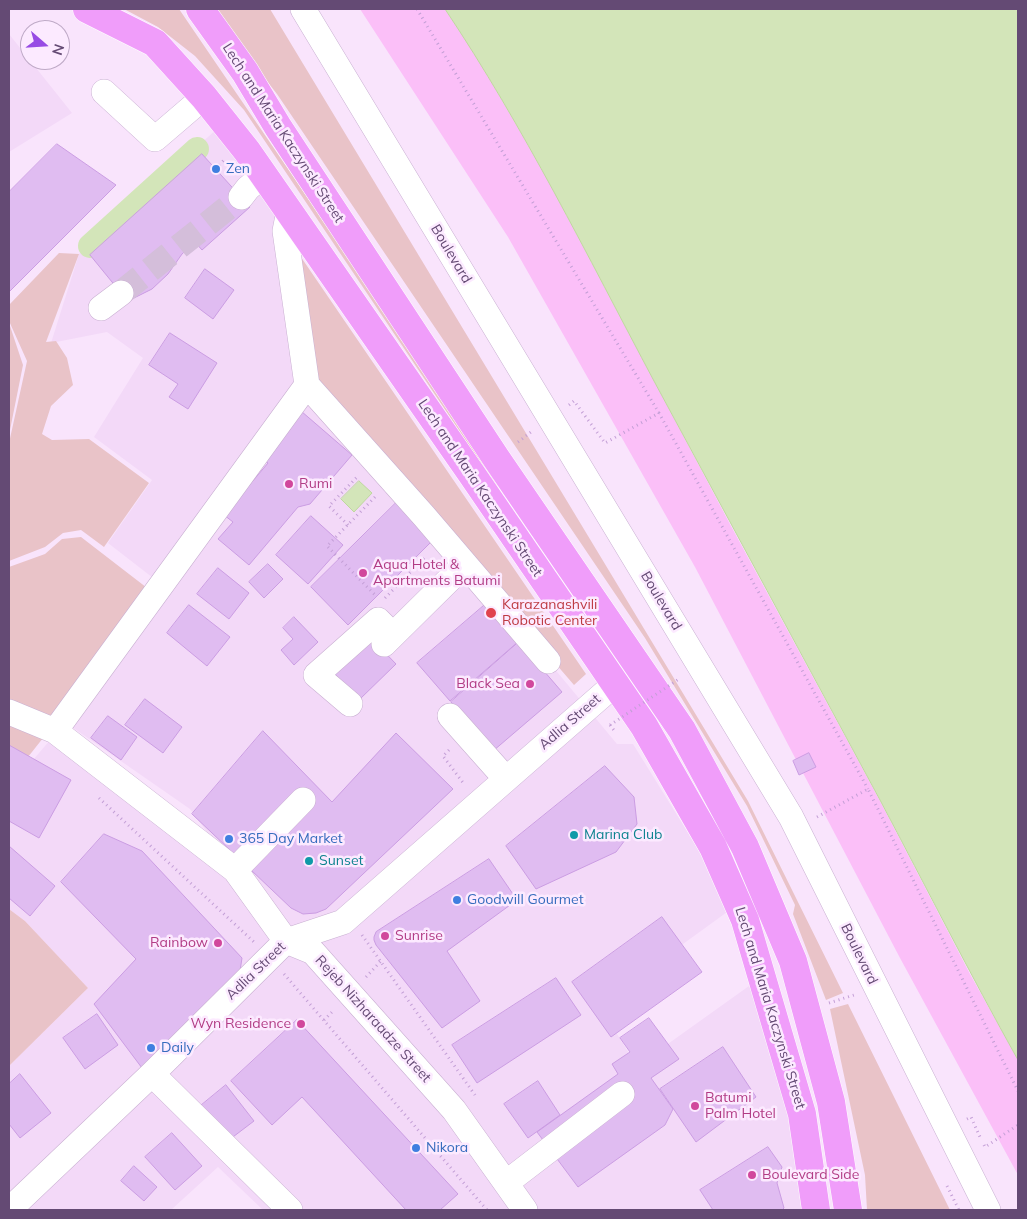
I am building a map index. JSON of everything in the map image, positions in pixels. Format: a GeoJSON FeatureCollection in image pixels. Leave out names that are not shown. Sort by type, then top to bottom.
{"type":"FeatureCollection","features":[{"type":"Feature","properties":{"kind":"main road","name":"Lech and Maria Kaczynski Street"},"geometry":{"type":"LineString","coordinates":[[86,9],[155,44],[204,97],[264,175],[644,726],[713,847],[745,920],[802,1114],[816,1210]]}},
{"type":"Feature","properties":{"kind":"main road","name":"Lech and Maria Kaczynski Street"},"geometry":{"type":"LineString","coordinates":[[200,9],[245,72],[278,127],[496,458],[682,730],[745,847],[793,961],[831,1102],[848,1210]]}},
{"type":"Feature","properties":{"kind":"street","name":"Boulevard"},"geometry":{"type":"LineString","coordinates":[[303,9],[791,816],[988,1210]]}},
{"type":"Feature","properties":{"kind":"street"},"geometry":{"type":"LineString","coordinates":[[104,92],[155,139],[204,97]]}},
{"type":"Feature","properties":{"kind":"street"},"geometry":{"type":"LineString","coordinates":[[241,197],[248,188],[264,175]]}},
{"type":"Feature","properties":{"kind":"street"},"geometry":{"type":"LineString","coordinates":[[289,211],[285,231],[307,385],[548,661]]}},
{"type":"Feature","properties":{"kind":"street"},"geometry":{"type":"LineString","coordinates":[[101,308],[121,293]]}},
{"type":"Feature","properties":{"kind":"street"},"geometry":{"type":"LineString","coordinates":[[55,731],[307,385]]}},
{"type":"Feature","properties":{"kind":"street"},"geometry":{"type":"LineString","coordinates":[[350,704],[316,675],[378,620],[389,639],[465,564]]}},
{"type":"Feature","properties":{"kind":"street","name":"Adlia Street"},"geometry":{"type":"LineString","coordinates":[[9,1210],[152,1074],[286,941],[343,922],[350,917],[615,684]]}},
{"type":"Feature","properties":{"kind":"street"},"geometry":{"type":"LineString","coordinates":[[9,712],[55,731],[235,870],[286,941]]}},
{"type":"Feature","properties":{"kind":"street"},"geometry":{"type":"LineString","coordinates":[[458,725],[506,779]]}},
{"type":"Feature","properties":{"kind":"street"},"geometry":{"type":"LineString","coordinates":[[235,870],[303,800]]}},
{"type":"Feature","properties":{"kind":"street","name":"Rejeb Nizharaadze Street"},"geometry":{"type":"LineString","coordinates":[[286,941],[313,952],[454,1110],[525,1210]]}},
{"type":"Feature","properties":{"kind":"street"},"geometry":{"type":"LineString","coordinates":[[152,1074],[290,1210]]}},
{"type":"Feature","properties":{"kind":"street"},"geometry":{"type":"LineString","coordinates":[[506,1184],[622,1094]]}},
{"type":"Feature","properties":{"kind":"path"},"geometry":{"type":"LineString","coordinates":[[417,9],[659,413],[868,789],[1018,1091]]}},
{"type":"Feature","properties":{"kind":"path"},"geometry":{"type":"LineString","coordinates":[[574,401],[605,442],[659,413]]}},
{"type":"Feature","properties":{"kind":"path"},"geometry":{"type":"LineString","coordinates":[[348,525],[329,506],[360,474]]}},
{"type":"Feature","properties":{"kind":"path"},"geometry":{"type":"LineString","coordinates":[[380,493],[326,546],[382,601],[427,555]]}},
{"type":"Feature","properties":{"kind":"path"},"geometry":{"type":"LineString","coordinates":[[610,725],[680,678]]}},
{"type":"Feature","properties":{"kind":"path"},"geometry":{"type":"LineString","coordinates":[[458,725],[443,756],[466,788]]}},
{"type":"Feature","properties":{"kind":"path"},"geometry":{"type":"LineString","coordinates":[[817,818],[868,789]]}},
{"type":"Feature","properties":{"kind":"path"},"geometry":{"type":"LineString","coordinates":[[350,917],[476,1096]]}},
{"type":"Feature","properties":{"kind":"path"},"geometry":{"type":"LineString","coordinates":[[971,1117],[985,1147],[1018,1125]]}},
{"type":"Feature","properties":{"kind":"shaded area"},"geometry":{"type":"Polygon","coordinates":[[[124,9],[179,9],[502,483],[497,487],[244,110],[195,56],[158,27],[124,9]]]}},
{"type":"Feature","properties":{"kind":"shaded area"},"geometry":{"type":"Polygon","coordinates":[[[214,9],[270,9],[748,801],[843,993],[826,1000],[793,914],[795,905],[747,806],[645,638],[277,94],[227,30],[214,9]]]}},
{"type":"Feature","properties":{"kind":"shaded area"},"geometry":{"type":"Polygon","coordinates":[[[445,9],[1018,9],[1018,1060],[554,192],[502,99],[445,9]]]}},
{"type":"Feature","properties":{"kind":"shaded area"},"geometry":{"type":"Polygon","coordinates":[[[9,34],[20,48],[20,70],[38,70],[72,113],[9,152],[9,34]]]}},
{"type":"Feature","properties":{"kind":"shaded area"},"geometry":{"type":"Polygon","coordinates":[[[219,127],[278,210],[301,384],[157,581],[108,543],[152,480],[94,437],[143,358],[107,332],[51,343],[79,254],[219,127]]]}},
{"type":"Feature","properties":{"kind":"shaded area"},"geometry":{"type":"Polygon","coordinates":[[[292,244],[586,674],[574,685],[314,383],[292,244]]]}},
{"type":"Feature","properties":{"kind":"shaded area"},"geometry":{"type":"Polygon","coordinates":[[[59,253],[79,254],[46,342],[56,341],[67,358],[73,385],[51,406],[42,434],[52,440],[89,439],[149,483],[104,547],[81,530],[63,533],[45,547],[9,561],[9,443],[27,361],[9,321],[9,305],[59,253]]]}},
{"type":"Feature","properties":{"kind":"shaded area"},"geometry":{"type":"Polygon","coordinates":[[[9,323],[23,365],[9,435],[9,323]]]}},
{"type":"Feature","properties":{"kind":"shaded area"},"geometry":{"type":"Polygon","coordinates":[[[306,396],[548,661],[617,744],[633,744],[734,907],[599,1005],[637,1066],[763,976],[816,1210],[263,1210],[218,1167],[171,1210],[9,1210],[9,1066],[88,988],[25,921],[9,909],[9,788],[51,739],[234,869],[190,809],[69,725],[306,396]]]}},
{"type":"Feature","properties":{"kind":"shaded area"},"geometry":{"type":"Polygon","coordinates":[[[359,481],[372,493],[354,512],[341,499],[359,481]]]}},
{"type":"Feature","properties":{"kind":"shaded area"},"geometry":{"type":"Polygon","coordinates":[[[81,537],[151,591],[52,724],[9,706],[9,567],[45,554],[62,539],[81,537]]]}},
{"type":"Feature","properties":{"kind":"shaded area"},"geometry":{"type":"Polygon","coordinates":[[[9,718],[47,733],[9,781],[9,718]]]}},
{"type":"Feature","properties":{"kind":"shaded area"},"geometry":{"type":"Polygon","coordinates":[[[9,909],[25,921],[88,988],[9,1066],[9,909]]]}},
{"type":"Feature","properties":{"kind":"shaded area"},"geometry":{"type":"Polygon","coordinates":[[[848,1004],[950,1210],[867,1210],[865,1175],[830,1009],[848,1004]]]}},
{"type":"Feature","properties":{"kind":"sand"},"geometry":{"type":"Polygon","coordinates":[[[360,9],[445,9],[475,54],[541,167],[731,526],[880,801],[970,974],[1018,1060],[1018,1175],[900,958],[695,567],[508,237],[360,9]]]}},
{"type":"Feature","properties":{"kind":"building"},"geometry":{"type":"Polygon","coordinates":[[[57,144],[116,185],[9,292],[9,192],[57,144]]]}},
{"type":"Feature","properties":{"kind":"building"},"geometry":{"type":"Polygon","coordinates":[[[202,154],[250,207],[202,250],[195,242],[182,254],[168,274],[152,289],[130,300],[121,293],[90,255],[202,154]]]}},
{"type":"Feature","properties":{"kind":"building"},"geometry":{"type":"Polygon","coordinates":[[[205,269],[234,290],[213,319],[185,298],[205,269]]]}},
{"type":"Feature","properties":{"kind":"building"},"geometry":{"type":"Polygon","coordinates":[[[170,333],[217,363],[188,409],[169,397],[178,384],[149,365],[170,333]]]}},
{"type":"Feature","properties":{"kind":"building","name":"Rumi"},"geometry":{"type":"Polygon","coordinates":[[[301,411],[352,455],[310,504],[298,507],[249,565],[218,539],[233,522],[224,515],[268,463],[261,458],[301,411]]]}},
{"type":"Feature","properties":{"kind":"building","name":"Aqua Hotel & Apartments Batumi"},"geometry":{"type":"Polygon","coordinates":[[[397,502],[433,540],[348,625],[311,587],[397,502]]]}},
{"type":"Feature","properties":{"kind":"building"},"geometry":{"type":"Polygon","coordinates":[[[311,516],[343,545],[308,584],[276,555],[311,516]]]}},
{"type":"Feature","properties":{"kind":"building"},"geometry":{"type":"Polygon","coordinates":[[[268,564],[283,579],[264,598],[249,582],[268,564]]]}},
{"type":"Feature","properties":{"kind":"building"},"geometry":{"type":"Polygon","coordinates":[[[218,568],[249,593],[229,619],[197,594],[218,568]]]}},
{"type":"Feature","properties":{"kind":"building"},"geometry":{"type":"Polygon","coordinates":[[[494,597],[527,634],[450,701],[417,663],[494,597]]]}},
{"type":"Feature","properties":{"kind":"building"},"geometry":{"type":"Polygon","coordinates":[[[189,605],[230,637],[207,666],[167,633],[189,605]]]}},
{"type":"Feature","properties":{"kind":"building"},"geometry":{"type":"Polygon","coordinates":[[[294,617],[318,642],[294,665],[281,650],[293,639],[283,628],[294,617]]]}},
{"type":"Feature","properties":{"kind":"building"},"geometry":{"type":"Polygon","coordinates":[[[368,635],[396,664],[360,699],[332,671],[368,635]]]}},
{"type":"Feature","properties":{"kind":"building"},"geometry":{"type":"Polygon","coordinates":[[[519,642],[562,692],[493,751],[451,702],[519,642]]]}},
{"type":"Feature","properties":{"kind":"building"},"geometry":{"type":"Polygon","coordinates":[[[145,699],[182,727],[163,753],[125,725],[145,699]]]}},
{"type":"Feature","properties":{"kind":"building"},"geometry":{"type":"Polygon","coordinates":[[[108,716],[137,737],[121,760],[91,738],[108,716]]]}},
{"type":"Feature","properties":{"kind":"building","name":"Sunset"},"geometry":{"type":"Polygon","coordinates":[[[263,731],[332,802],[396,733],[453,789],[326,909],[316,913],[303,914],[291,908],[192,814],[263,731]]]}},
{"type":"Feature","properties":{"kind":"building"},"geometry":{"type":"Polygon","coordinates":[[[9,745],[71,780],[39,838],[9,821],[9,745]]]}},
{"type":"Feature","properties":{"kind":"building"},"geometry":{"type":"Polygon","coordinates":[[[809,753],[816,767],[799,775],[793,761],[809,753]]]}},
{"type":"Feature","properties":{"kind":"building","name":"Marina Club"},"geometry":{"type":"Polygon","coordinates":[[[605,766],[634,797],[637,824],[616,852],[536,889],[506,846],[605,766]]]}},
{"type":"Feature","properties":{"kind":"building","name":"Rainbow"},"geometry":{"type":"Polygon","coordinates":[[[104,834],[142,851],[242,958],[240,971],[142,1068],[94,1004],[136,959],[61,882],[104,834]]]}},
{"type":"Feature","properties":{"kind":"building"},"geometry":{"type":"Polygon","coordinates":[[[9,846],[55,886],[30,916],[9,898],[9,846]]]}},
{"type":"Feature","properties":{"kind":"building","name":"Sunrise"},"geometry":{"type":"Polygon","coordinates":[[[489,859],[517,900],[447,951],[480,1001],[442,1028],[376,945],[374,937],[376,932],[489,859]]]}},
{"type":"Feature","properties":{"kind":"building"},"geometry":{"type":"Polygon","coordinates":[[[662,917],[702,972],[611,1037],[572,982],[662,917]]]}},
{"type":"Feature","properties":{"kind":"building"},"geometry":{"type":"Polygon","coordinates":[[[556,978],[581,1015],[477,1083],[452,1045],[556,978]]]}},
{"type":"Feature","properties":{"kind":"building"},"geometry":{"type":"Polygon","coordinates":[[[97,1014],[118,1045],[85,1069],[63,1038],[97,1014]]]}},
{"type":"Feature","properties":{"kind":"building"},"geometry":{"type":"Polygon","coordinates":[[[649,1018],[679,1059],[651,1078],[673,1109],[665,1125],[578,1187],[537,1132],[618,1074],[612,1064],[630,1052],[620,1038],[649,1018]]]}},
{"type":"Feature","properties":{"kind":"building","name":"Wyn Residence"},"geometry":{"type":"Polygon","coordinates":[[[297,1020],[458,1194],[440,1210],[406,1210],[302,1097],[272,1125],[231,1081],[297,1020]]]}},
{"type":"Feature","properties":{"kind":"building"},"geometry":{"type":"Polygon","coordinates":[[[723,1047],[756,1097],[696,1142],[660,1089],[723,1047]]]}},
{"type":"Feature","properties":{"kind":"building"},"geometry":{"type":"Polygon","coordinates":[[[20,1074],[51,1113],[20,1138],[9,1124],[9,1084],[20,1074]]]}},
{"type":"Feature","properties":{"kind":"building"},"geometry":{"type":"Polygon","coordinates":[[[538,1081],[560,1115],[528,1138],[504,1104],[538,1081]]]}},
{"type":"Feature","properties":{"kind":"building"},"geometry":{"type":"Polygon","coordinates":[[[226,1085],[254,1121],[225,1143],[198,1108],[226,1085]]]}},
{"type":"Feature","properties":{"kind":"building"},"geometry":{"type":"Polygon","coordinates":[[[172,1133],[202,1166],[175,1190],[145,1157],[172,1133]]]}},
{"type":"Feature","properties":{"kind":"building","name":"Boulevard Side"},"geometry":{"type":"Polygon","coordinates":[[[768,1147],[782,1167],[777,1183],[784,1208],[782,1210],[713,1210],[700,1190],[768,1147]]]}},
{"type":"Feature","properties":{"kind":"building"},"geometry":{"type":"Polygon","coordinates":[[[134,1166],[157,1187],[144,1201],[121,1181],[134,1166]]]}},
{"type":"Feature","properties":{"kind":"waterway"},"geometry":{"type":"LineString","coordinates":[[90,246],[197,149]]}},
{"type":"Feature","properties":{"kind":"tunnel"},"geometry":{"type":"LineString","coordinates":[[121,293],[241,197]]}},
{"type":"Feature","properties":{"kind":"place","name":"Zen"},"geometry":{"type":"Point","coordinates":[216,169]}},
{"type":"Feature","properties":{"kind":"place","name":"Rumi"},"geometry":{"type":"Point","coordinates":[289,484]}},
{"type":"Feature","properties":{"kind":"place","name":"Aqua Hotel & Apartments Batumi"},"geometry":{"type":"Point","coordinates":[363,573]}},
{"type":"Feature","properties":{"kind":"place","name":"Karazanashvili Robotic Center"},"geometry":{"type":"Point","coordinates":[491,613]}},
{"type":"Feature","properties":{"kind":"place","name":"Black Sea"},"geometry":{"type":"Point","coordinates":[530,684]}},
{"type":"Feature","properties":{"kind":"place","name":"Marina Club"},"geometry":{"type":"Point","coordinates":[574,835]}},
{"type":"Feature","properties":{"kind":"place","name":"365 Day Market"},"geometry":{"type":"Point","coordinates":[229,839]}},
{"type":"Feature","properties":{"kind":"place","name":"Sunset"},"geometry":{"type":"Point","coordinates":[309,861]}},
{"type":"Feature","properties":{"kind":"place","name":"Goodwill Gourmet"},"geometry":{"type":"Point","coordinates":[457,900]}},
{"type":"Feature","properties":{"kind":"place","name":"Sunrise"},"geometry":{"type":"Point","coordinates":[385,936]}},
{"type":"Feature","properties":{"kind":"place","name":"Rainbow"},"geometry":{"type":"Point","coordinates":[218,943]}},
{"type":"Feature","properties":{"kind":"place","name":"Wyn Residence"},"geometry":{"type":"Point","coordinates":[301,1024]}},
{"type":"Feature","properties":{"kind":"place","name":"Daily"},"geometry":{"type":"Point","coordinates":[151,1048]}},
{"type":"Feature","properties":{"kind":"place","name":"Batumi Palm Hotel"},"geometry":{"type":"Point","coordinates":[695,1106]}},
{"type":"Feature","properties":{"kind":"place","name":"Nikora"},"geometry":{"type":"Point","coordinates":[416,1148]}},
{"type":"Feature","properties":{"kind":"place","name":"Boulevard Side"},"geometry":{"type":"Point","coordinates":[752,1175]}}]}
